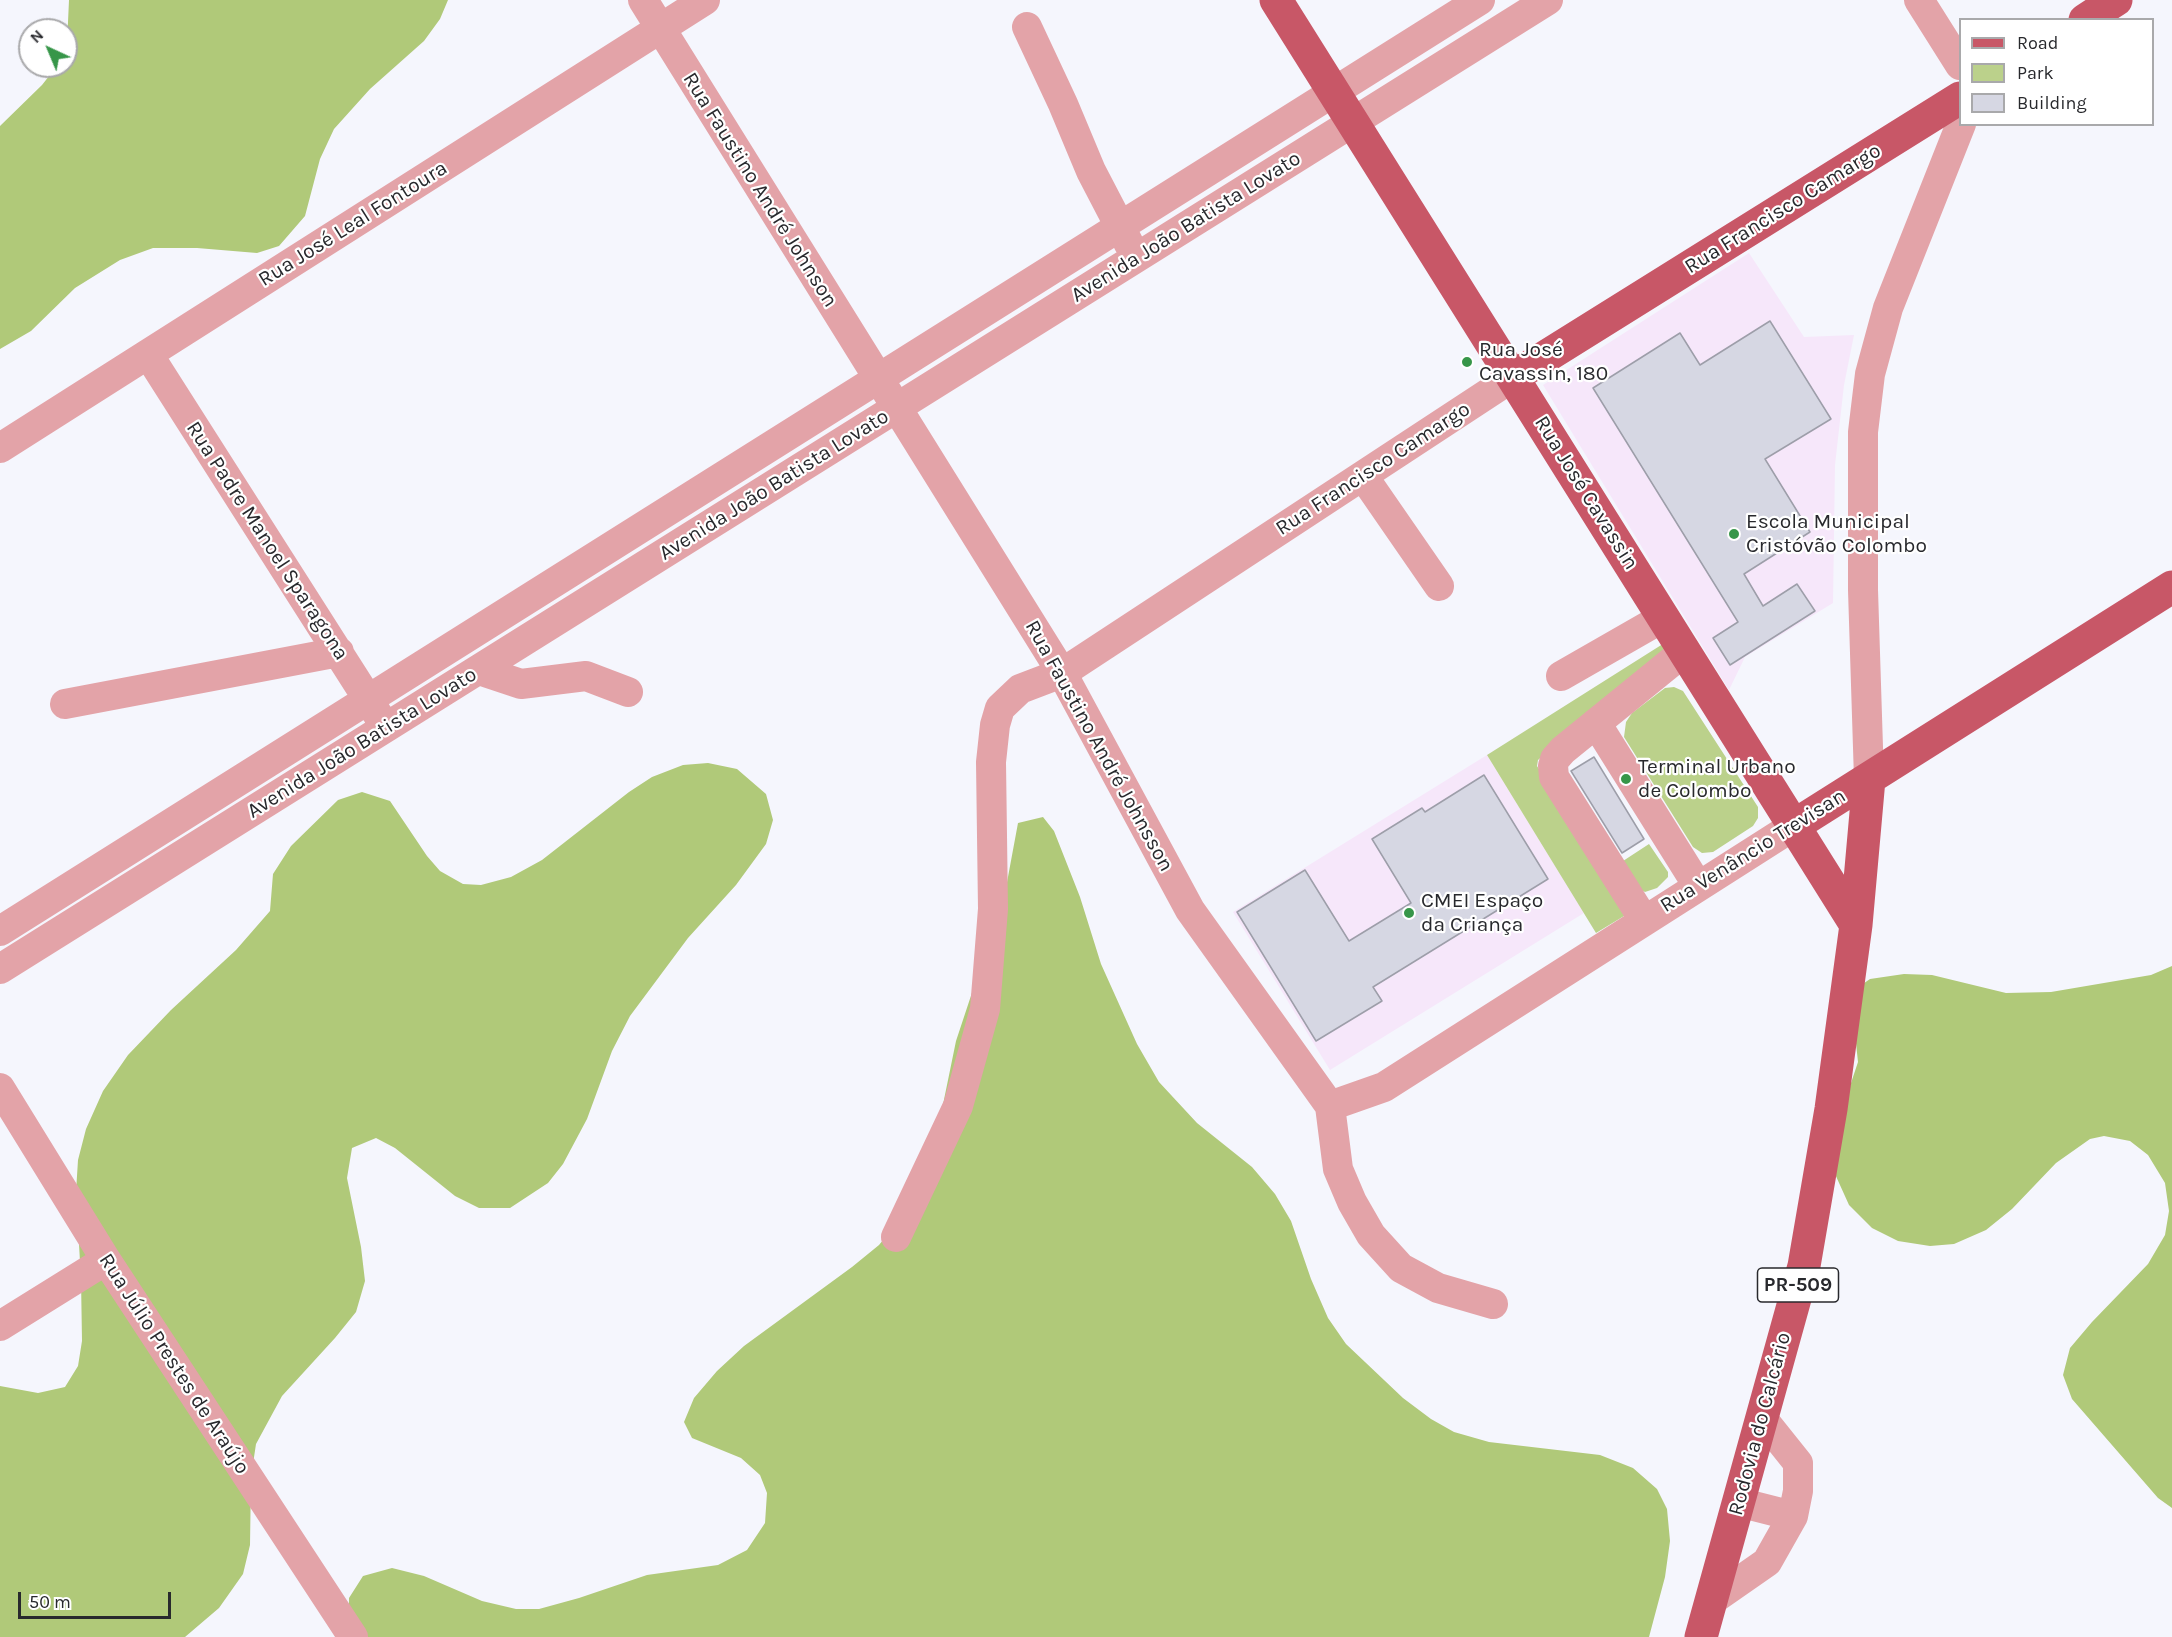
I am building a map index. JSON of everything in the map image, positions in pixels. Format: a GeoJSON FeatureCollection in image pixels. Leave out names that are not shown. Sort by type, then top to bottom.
{"type":"FeatureCollection","features":[{"type":"Feature","properties":{"kind":"main road","name":"Rua José Cavassin"},"geometry":{"type":"LineString","coordinates":[[1276,0],[1795,825],[1856,926]]}},
{"type":"Feature","properties":{"kind":"main road"},"geometry":{"type":"LineString","coordinates":[[2088,18],[2116,0]]}},
{"type":"Feature","properties":{"kind":"main road","name":"Rua Francisco Camargo"},"geometry":{"type":"LineString","coordinates":[[1513,377],[1959,99]]}},
{"type":"Feature","properties":{"kind":"main road","name":"Rua Venâncio Trevisan"},"geometry":{"type":"LineString","coordinates":[[1795,825],[2172,587]]}},
{"type":"Feature","properties":{"kind":"main road","name":"PR-509"},"geometry":{"type":"LineString","coordinates":[[1856,926],[1869,779]]}},
{"type":"Feature","properties":{"kind":"main road","name":"Rodovia do Calcário"},"geometry":{"type":"LineString","coordinates":[[1701,1637],[1804,1266],[1832,1109],[1856,926]]}},
{"type":"Feature","properties":{"kind":"street","name":"Rua Faustino André Johnson"},"geometry":{"type":"LineString","coordinates":[[643,0],[878,379]]}},
{"type":"Feature","properties":{"kind":"street","name":"Rua José Leal Fontoura"},"geometry":{"type":"LineString","coordinates":[[0,448],[705,0]]}},
{"type":"Feature","properties":{"kind":"street","name":"Avenida João Batista Lovato"},"geometry":{"type":"LineString","coordinates":[[0,931],[1480,0]]}},
{"type":"Feature","properties":{"kind":"street","name":"Avenida João Batista Lovato"},"geometry":{"type":"LineString","coordinates":[[0,969],[1548,0]]}},
{"type":"Feature","properties":{"kind":"street"},"geometry":{"type":"LineString","coordinates":[[1919,0],[1959,63]]}},
{"type":"Feature","properties":{"kind":"street"},"geometry":{"type":"LineString","coordinates":[[1027,27],[1091,171],[1137,259]]}},
{"type":"Feature","properties":{"kind":"street","name":"PR-509"},"geometry":{"type":"LineString","coordinates":[[1869,779],[1863,556],[1863,432],[1870,374],[1888,308],[1960,126]]}},
{"type":"Feature","properties":{"kind":"street"},"geometry":{"type":"LineString","coordinates":[[1242,150],[1261,180]]}},
{"type":"Feature","properties":{"kind":"street","name":"Rua Padre Manoel Sparagona"},"geometry":{"type":"LineString","coordinates":[[148,354],[386,728]]}},
{"type":"Feature","properties":{"kind":"street","name":"Rua Francisco Camargo"},"geometry":{"type":"LineString","coordinates":[[896,1237],[958,1106],[985,1009],[993,909],[991,762],[995,725],[1000,708],[1020,689],[1062,673],[1513,377]]}},
{"type":"Feature","properties":{"kind":"street","name":"Rua Faustino André Johnsson"},"geometry":{"type":"LineString","coordinates":[[878,379],[1062,673],[1190,910],[1330,1106]]}},
{"type":"Feature","properties":{"kind":"street"},"geometry":{"type":"LineString","coordinates":[[1363,476],[1438,586]]}},
{"type":"Feature","properties":{"kind":"street"},"geometry":{"type":"LineString","coordinates":[[1561,676],[1664,617]]}},
{"type":"Feature","properties":{"kind":"street"},"geometry":{"type":"LineString","coordinates":[[1644,920],[1554,777],[1555,759],[1685,651]]}},
{"type":"Feature","properties":{"kind":"street"},"geometry":{"type":"LineString","coordinates":[[65,704],[339,652]]}},
{"type":"Feature","properties":{"kind":"street"},"geometry":{"type":"LineString","coordinates":[[479,670],[521,684],[586,676],[628,693]]}},
{"type":"Feature","properties":{"kind":"street"},"geometry":{"type":"LineString","coordinates":[[1596,723],[1698,886]]}},
{"type":"Feature","properties":{"kind":"street","name":"Rua Venâncio Trevisan"},"geometry":{"type":"LineString","coordinates":[[1330,1106],[1384,1087],[1795,825]]}},
{"type":"Feature","properties":{"kind":"street","name":"Rua Júlio Prestes de Araújo"},"geometry":{"type":"LineString","coordinates":[[0,1088],[106,1260],[353,1637]]}},
{"type":"Feature","properties":{"kind":"street"},"geometry":{"type":"LineString","coordinates":[[1330,1106],[1338,1169],[1352,1202],[1371,1234],[1401,1268],[1438,1288],[1493,1304]]}},
{"type":"Feature","properties":{"kind":"street"},"geometry":{"type":"LineString","coordinates":[[0,1326],[106,1260]]}},
{"type":"Feature","properties":{"kind":"street"},"geometry":{"type":"LineString","coordinates":[[1711,1601],[1767,1562],[1793,1516],[1798,1491],[1798,1463],[1762,1418]]}},
{"type":"Feature","properties":{"kind":"street"},"geometry":{"type":"LineString","coordinates":[[1738,1502],[1793,1516]]}},
{"type":"Feature","properties":{"kind":"street"},"geometry":{"type":"LineString","coordinates":[[1727,1543],[1767,1562]]}},
{"type":"Feature","properties":{"kind":"shaded area","name":"Escola Municipal Cristóvão Colombo"},"geometry":{"type":"Polygon","coordinates":[[[1749,253],[1804,337],[1854,335],[1844,385],[1835,465],[1833,603],[1745,657],[1729,690],[1543,385],[1749,253]]]}},
{"type":"Feature","properties":{"kind":"shaded area","name":"CMEI Espaço da Criança"},"geometry":{"type":"Polygon","coordinates":[[[1487,755],[1584,913],[1330,1070],[1233,912],[1487,755]]]}},
{"type":"Feature","properties":{"kind":"green space"},"geometry":{"type":"Polygon","coordinates":[[[69,0],[448,0],[440,19],[424,41],[370,89],[334,129],[320,159],[305,216],[279,246],[257,253],[197,248],[153,248],[120,260],[75,288],[31,331],[0,349],[0,126],[48,78],[78,78],[78,18],[68,18],[69,0]]]}},
{"type":"Feature","properties":{"kind":"green space"},"geometry":{"type":"Polygon","coordinates":[[[1666,642],[1668,646],[1538,760],[1537,766],[1629,913],[1596,933],[1487,755],[1666,642]]]}},
{"type":"Feature","properties":{"kind":"green space"},"geometry":{"type":"Polygon","coordinates":[[[1674,687],[1683,691],[1758,807],[1758,818],[1753,826],[1713,852],[1702,853],[1693,847],[1624,737],[1626,722],[1632,713],[1665,688],[1674,687]]]}},
{"type":"Feature","properties":{"kind":"green space"},"geometry":{"type":"Polygon","coordinates":[[[708,763],[737,769],[766,794],[773,820],[766,844],[736,885],[688,938],[630,1016],[612,1051],[587,1119],[563,1164],[548,1183],[510,1208],[479,1208],[455,1196],[395,1148],[376,1138],[352,1148],[347,1178],[361,1247],[365,1281],[356,1312],[282,1396],[256,1444],[251,1477],[250,1545],[243,1574],[219,1608],[185,1637],[0,1637],[0,1386],[38,1393],[65,1387],[78,1366],[82,1341],[76,1192],[78,1160],[86,1129],[103,1091],[128,1055],[171,1010],[236,950],[270,911],[273,874],[291,846],[338,800],[362,792],[390,801],[427,856],[440,871],[463,884],[481,885],[511,877],[542,860],[629,792],[652,777],[683,765],[708,763]]]}},
{"type":"Feature","properties":{"kind":"green space"},"geometry":{"type":"Polygon","coordinates":[[[1043,817],[1054,831],[1080,897],[1101,964],[1137,1044],[1159,1082],[1197,1123],[1252,1167],[1275,1194],[1291,1221],[1311,1279],[1328,1318],[1346,1344],[1403,1398],[1431,1419],[1454,1432],[1489,1442],[1600,1455],[1633,1468],[1657,1489],[1667,1509],[1670,1541],[1665,1577],[1649,1637],[353,1637],[349,1630],[349,1598],[363,1576],[392,1568],[424,1576],[482,1601],[516,1609],[539,1609],[647,1575],[718,1565],[747,1550],[765,1523],[767,1493],[760,1475],[741,1458],[692,1438],[684,1422],[694,1398],[717,1371],[744,1346],[879,1245],[917,1199],[930,1168],[956,1041],[1005,893],[1018,823],[1043,817]]]}},
{"type":"Feature","properties":{"kind":"green space"},"geometry":{"type":"Polygon","coordinates":[[[1649,844],[1668,872],[1668,877],[1657,888],[1645,892],[1640,889],[1623,861],[1649,844]]]}},
{"type":"Feature","properties":{"kind":"green space"},"geometry":{"type":"Polygon","coordinates":[[[2172,966],[2172,1508],[2158,1498],[2072,1399],[2063,1375],[2070,1348],[2148,1264],[2165,1235],[2169,1211],[2165,1183],[2148,1155],[2130,1141],[2104,1136],[2090,1139],[2056,1163],[2012,1209],[1986,1230],[1954,1244],[1930,1246],[1898,1241],[1872,1228],[1849,1205],[1835,1174],[1844,1104],[1858,1062],[1854,1025],[1857,988],[1870,979],[1904,974],[1932,975],[2006,993],[2051,992],[2151,975],[2172,966]]]}},
{"type":"Feature","properties":{"kind":"building"},"geometry":{"type":"Polygon","coordinates":[[[1770,321],[1831,419],[1765,459],[1810,532],[1744,574],[1763,606],[1797,584],[1815,611],[1730,665],[1713,638],[1738,622],[1593,388],[1680,333],[1700,365],[1770,321]]]}},
{"type":"Feature","properties":{"kind":"building"},"geometry":{"type":"Polygon","coordinates":[[[1594,757],[1644,839],[1622,853],[1571,771],[1594,757]]]}},
{"type":"Feature","properties":{"kind":"building"},"geometry":{"type":"Polygon","coordinates":[[[1484,775],[1548,879],[1373,987],[1382,1001],[1316,1041],[1237,912],[1305,870],[1349,941],[1411,903],[1372,839],[1422,808],[1425,812],[1484,775]]]}},
{"type":"Feature","properties":{"kind":"place","name":"Rua José Cavassin, 180"},"geometry":{"type":"Point","coordinates":[1467,362]}},
{"type":"Feature","properties":{"kind":"place","name":"Escola Municipal Cristóvão Colombo"},"geometry":{"type":"Point","coordinates":[1734,534]}},
{"type":"Feature","properties":{"kind":"place","name":"Terminal Urbano de Colombo"},"geometry":{"type":"Point","coordinates":[1626,779]}},
{"type":"Feature","properties":{"kind":"place","name":"CMEI Espaço da Criança"},"geometry":{"type":"Point","coordinates":[1409,913]}}]}
